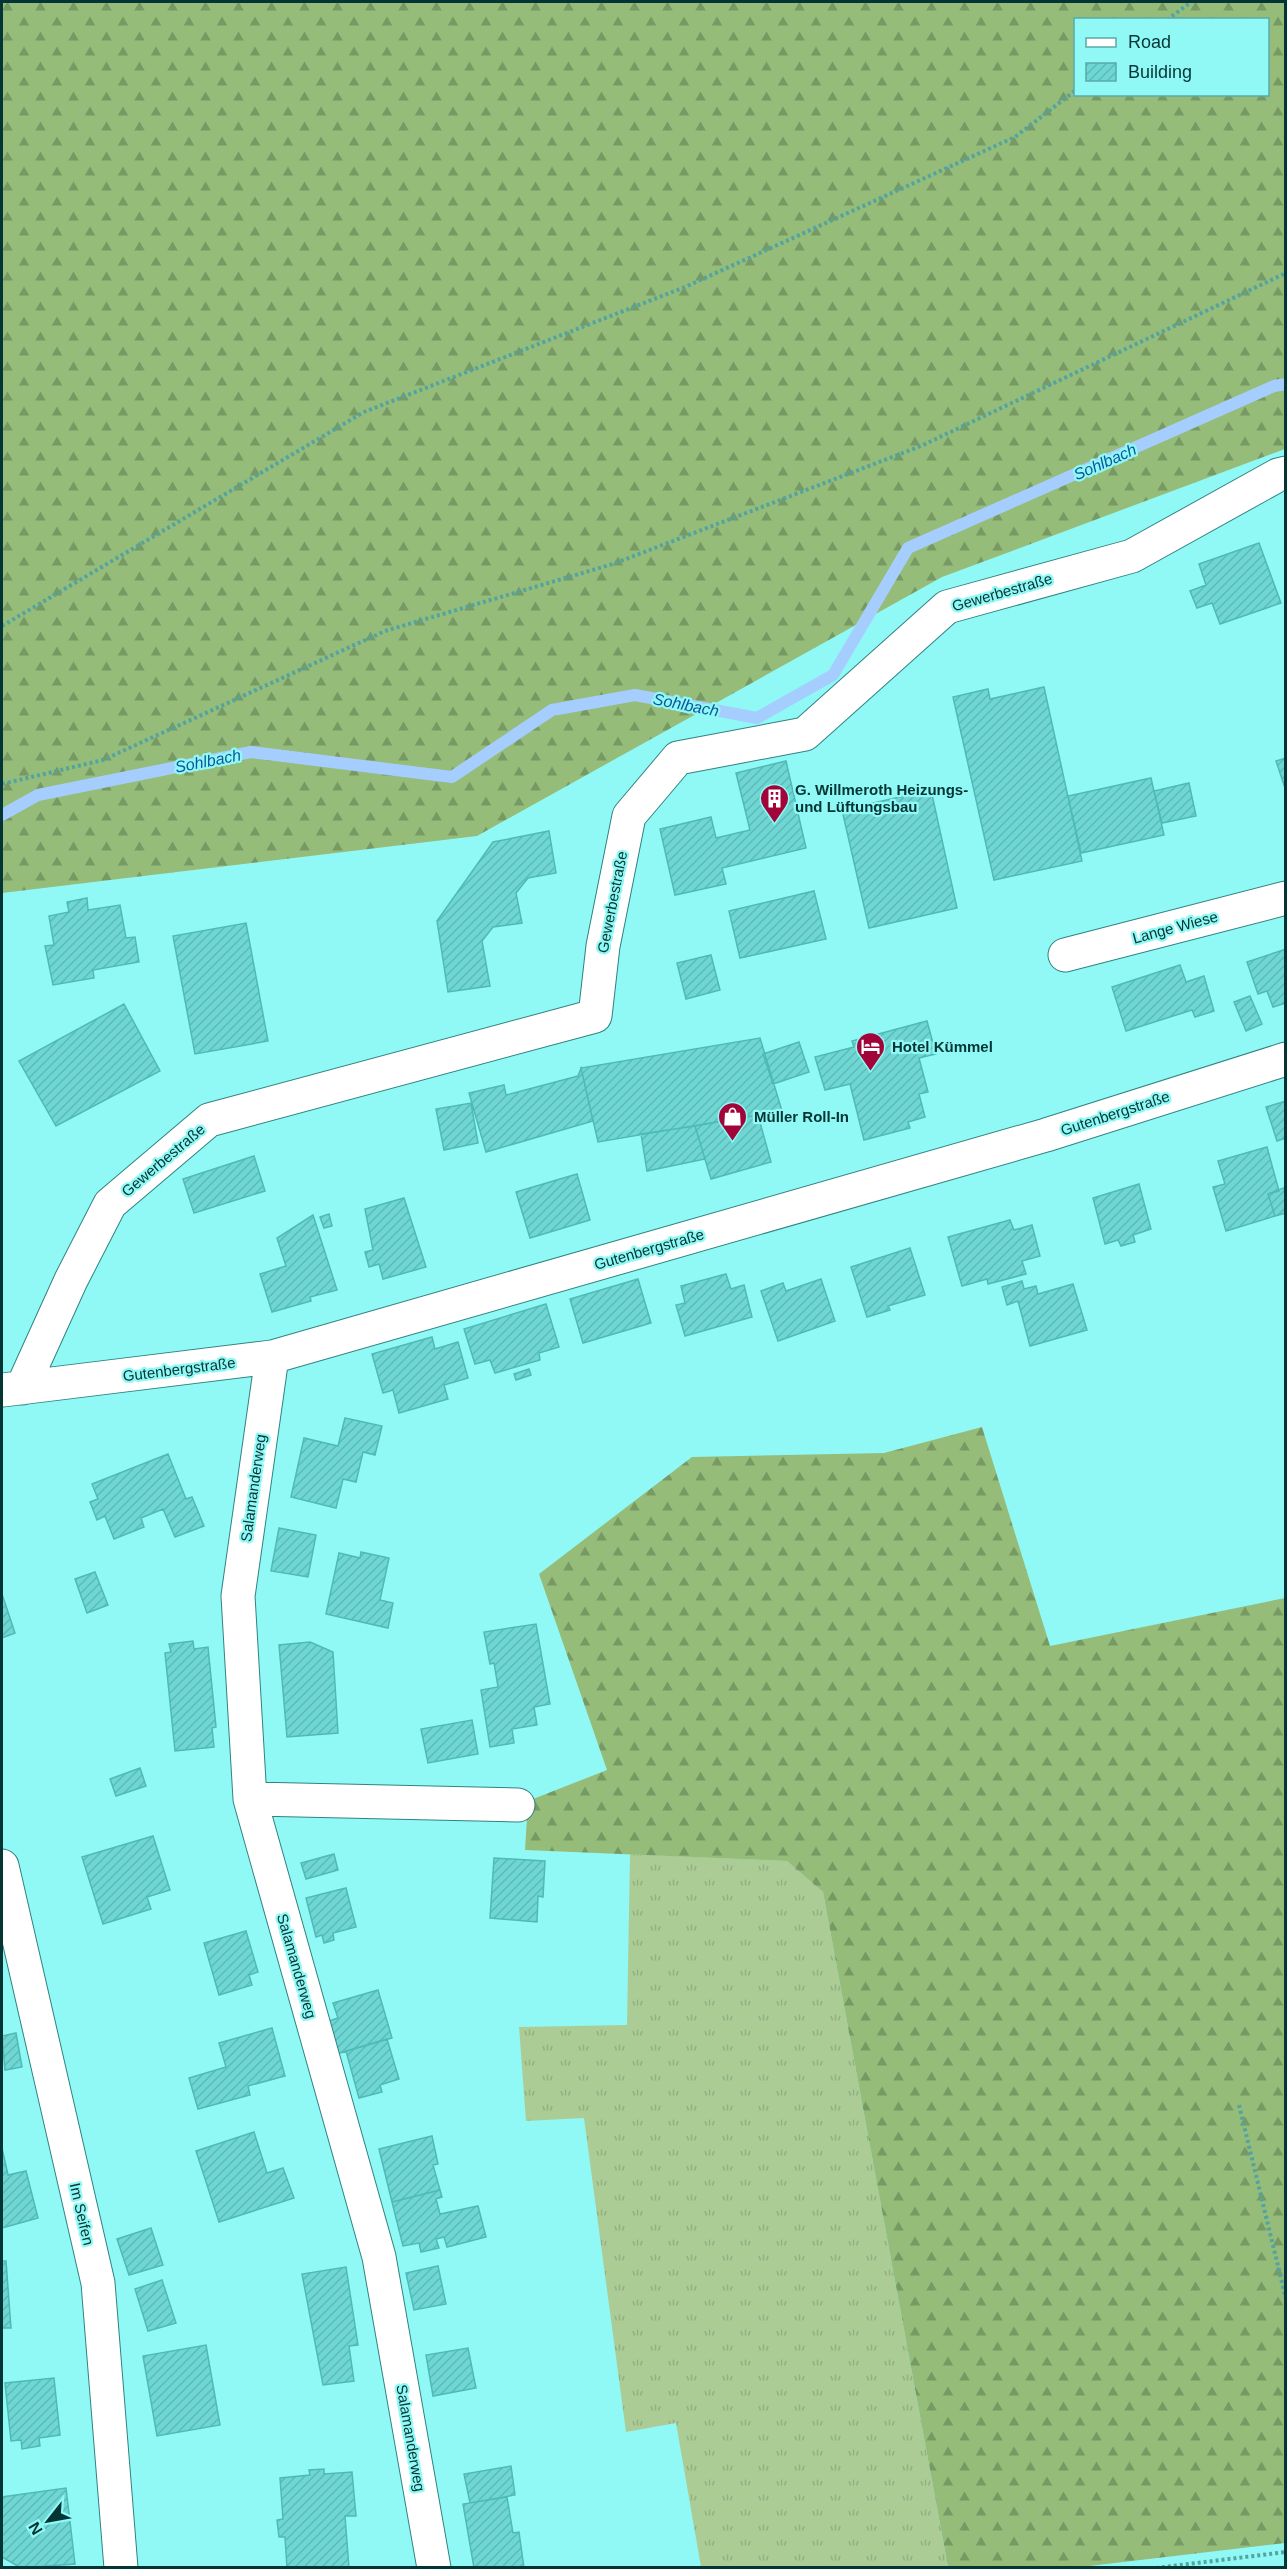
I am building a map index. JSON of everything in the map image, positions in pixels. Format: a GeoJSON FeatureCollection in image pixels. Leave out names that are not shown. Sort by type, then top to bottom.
{"type":"FeatureCollection","features":[{"type":"Feature","properties":{"kind":"street","name":"Gewerbestraße"},"geometry":{"type":"LineString","coordinates":[[12,1389],[110,1204],[209,1120],[595,1016],[603,946],[629,816],[678,758],[805,734],[947,607],[1131,556],[1278,475],[1286,473]]}},
{"type":"Feature","properties":{"kind":"street","name":"Lange Wiese"},"geometry":{"type":"LineString","coordinates":[[1065,955],[1286,898]]}},
{"type":"Feature","properties":{"kind":"street","name":"Gutenbergstraße"},"geometry":{"type":"LineString","coordinates":[[12,1389],[272,1357],[1046,1135],[1286,1059]]}},
{"type":"Feature","properties":{"kind":"street","name":"Salamanderweg"},"geometry":{"type":"LineString","coordinates":[[272,1357],[238,1596],[250,1799],[379,2257],[434,2568]]}},
{"type":"Feature","properties":{"kind":"street"},"geometry":{"type":"LineString","coordinates":[[250,1799],[518,1804]]}},
{"type":"Feature","properties":{"kind":"street","name":"Im Seifen"},"geometry":{"type":"LineString","coordinates":[[2,1866],[98,2283],[121,2568]]}},
{"type":"Feature","properties":{"kind":"path"},"geometry":{"type":"LineString","coordinates":[[1170,18],[1191,2]]}},
{"type":"Feature","properties":{"kind":"path"},"geometry":{"type":"LineString","coordinates":[[2,626],[364,412],[696,283],[1015,137],[1074,92]]}},
{"type":"Feature","properties":{"kind":"path"},"geometry":{"type":"LineString","coordinates":[[2,784],[103,760],[385,631],[613,564],[921,446],[1286,273]]}},
{"type":"Feature","properties":{"kind":"path"},"geometry":{"type":"LineString","coordinates":[[1239,2105],[1286,2299]]}},
{"type":"Feature","properties":{"kind":"path"},"geometry":{"type":"LineString","coordinates":[[1156,2568],[1286,2552]]}},
{"type":"Feature","properties":{"kind":"green space"},"geometry":{"type":"Polygon","coordinates":[[[2,2],[1285,2],[1285,449],[942,577],[477,836],[2,893],[2,2]]]}},
{"type":"Feature","properties":{"kind":"green space"},"geometry":{"type":"Polygon","coordinates":[[[982,1427],[1050,1646],[1285,1598],[1285,2543],[1081,2567],[948,2567],[823,1892],[787,1861],[525,1850],[528,1801],[607,1770],[539,1574],[692,1457],[884,1453],[982,1427]]]}},
{"type":"Feature","properties":{"kind":"green space"},"geometry":{"type":"Polygon","coordinates":[[[630,1854],[787,1861],[823,1892],[948,2567],[701,2567],[676,2423],[626,2432],[584,2118],[526,2121],[519,2027],[627,2025],[630,1854]]]}},
{"type":"Feature","properties":{"kind":"building"},"geometry":{"type":"Polygon","coordinates":[[[1259,543],[1281,603],[1220,624],[1212,603],[1197,608],[1190,591],[1206,585],[1199,564],[1259,543]]]}},
{"type":"Feature","properties":{"kind":"building"},"geometry":{"type":"Polygon","coordinates":[[[1044,687],[1082,861],[994,880],[953,697],[988,689],[990,699],[1044,687]]]}},
{"type":"Feature","properties":{"kind":"building"},"geometry":{"type":"Polygon","coordinates":[[[1286,758],[1286,791],[1276,761],[1286,758]]]}},
{"type":"Feature","properties":{"kind":"building","name":"G. Willmeroth Heizungs- und Lüftungsbau"},"geometry":{"type":"Polygon","coordinates":[[[786,761],[806,848],[722,868],[726,884],[675,895],[660,829],[711,817],[716,838],[750,830],[736,773],[786,761]]]}},
{"type":"Feature","properties":{"kind":"building"},"geometry":{"type":"Polygon","coordinates":[[[1151,778],[1164,835],[1081,853],[1068,796],[1151,778]]]}},
{"type":"Feature","properties":{"kind":"building"},"geometry":{"type":"Polygon","coordinates":[[[1189,783],[1196,816],[1162,823],[1154,791],[1189,783]]]}},
{"type":"Feature","properties":{"kind":"building"},"geometry":{"type":"Polygon","coordinates":[[[931,790],[957,908],[869,928],[842,810],[931,790]]]}},
{"type":"Feature","properties":{"kind":"building"},"geometry":{"type":"Polygon","coordinates":[[[549,831],[556,873],[528,878],[516,893],[522,923],[493,927],[482,941],[490,986],[448,992],[437,921],[493,842],[549,831]]]}},
{"type":"Feature","properties":{"kind":"building"},"geometry":{"type":"Polygon","coordinates":[[[814,891],[826,939],[740,958],[729,911],[814,891]]]}},
{"type":"Feature","properties":{"kind":"building"},"geometry":{"type":"Polygon","coordinates":[[[87,898],[88,910],[120,905],[126,938],[135,937],[139,962],[93,970],[94,978],[53,985],[45,946],[54,945],[49,916],[69,912],[67,902],[87,898]]]}},
{"type":"Feature","properties":{"kind":"building"},"geometry":{"type":"Polygon","coordinates":[[[246,923],[268,1041],[195,1054],[173,936],[246,923]]]}},
{"type":"Feature","properties":{"kind":"building"},"geometry":{"type":"Polygon","coordinates":[[[1286,949],[1286,1003],[1273,1007],[1267,991],[1258,994],[1247,962],[1286,949]]]}},
{"type":"Feature","properties":{"kind":"building"},"geometry":{"type":"Polygon","coordinates":[[[711,955],[720,990],[686,999],[677,963],[711,955]]]}},
{"type":"Feature","properties":{"kind":"building"},"geometry":{"type":"Polygon","coordinates":[[[1180,965],[1186,982],[1204,976],[1214,1011],[1195,1017],[1192,1010],[1126,1031],[1112,987],[1180,965]]]}},
{"type":"Feature","properties":{"kind":"building"},"geometry":{"type":"Polygon","coordinates":[[[1250,996],[1262,1024],[1246,1031],[1234,1002],[1250,996]]]}},
{"type":"Feature","properties":{"kind":"building"},"geometry":{"type":"Polygon","coordinates":[[[124,1004],[160,1071],[56,1126],[19,1061],[124,1004]]]}},
{"type":"Feature","properties":{"kind":"building","name":"Hotel Kümmel"},"geometry":{"type":"Polygon","coordinates":[[[927,1021],[936,1054],[919,1058],[928,1092],[919,1094],[925,1117],[908,1122],[910,1128],[864,1140],[850,1084],[825,1090],[815,1057],[854,1047],[852,1041],[927,1021]]]}},
{"type":"Feature","properties":{"kind":"building"},"geometry":{"type":"Polygon","coordinates":[[[760,1038],[782,1111],[598,1142],[581,1068],[760,1038]]]}},
{"type":"Feature","properties":{"kind":"building"},"geometry":{"type":"Polygon","coordinates":[[[799,1042],[809,1072],[773,1084],[763,1054],[799,1042]]]}},
{"type":"Feature","properties":{"kind":"building"},"geometry":{"type":"Polygon","coordinates":[[[581,1068],[593,1121],[486,1152],[469,1093],[504,1085],[506,1095],[578,1076],[581,1068]]]}},
{"type":"Feature","properties":{"kind":"building"},"geometry":{"type":"Polygon","coordinates":[[[1286,1101],[1286,1138],[1277,1141],[1266,1107],[1286,1101]]]}},
{"type":"Feature","properties":{"kind":"building"},"geometry":{"type":"Polygon","coordinates":[[[471,1103],[478,1143],[444,1150],[436,1109],[471,1103]]]}},
{"type":"Feature","properties":{"kind":"building","name":"Müller Roll-In"},"geometry":{"type":"Polygon","coordinates":[[[758,1115],[771,1162],[711,1179],[695,1126],[758,1115]]]}},
{"type":"Feature","properties":{"kind":"building"},"geometry":{"type":"Polygon","coordinates":[[[695,1126],[705,1159],[647,1171],[641,1134],[695,1126]]]}},
{"type":"Feature","properties":{"kind":"building"},"geometry":{"type":"Polygon","coordinates":[[[1267,1147],[1279,1191],[1268,1194],[1275,1216],[1226,1231],[1213,1187],[1225,1184],[1218,1161],[1267,1147]]]}},
{"type":"Feature","properties":{"kind":"building"},"geometry":{"type":"Polygon","coordinates":[[[254,1156],[265,1191],[194,1213],[183,1179],[254,1156]]]}},
{"type":"Feature","properties":{"kind":"building"},"geometry":{"type":"Polygon","coordinates":[[[577,1174],[590,1220],[530,1238],[516,1192],[577,1174]]]}},
{"type":"Feature","properties":{"kind":"building"},"geometry":{"type":"Polygon","coordinates":[[[1139,1184],[1151,1229],[1133,1235],[1135,1242],[1121,1246],[1118,1240],[1105,1244],[1093,1198],[1139,1184]]]}},
{"type":"Feature","properties":{"kind":"building"},"geometry":{"type":"Polygon","coordinates":[[[1286,1187],[1286,1213],[1275,1216],[1268,1194],[1286,1187]]]}},
{"type":"Feature","properties":{"kind":"building"},"geometry":{"type":"Polygon","coordinates":[[[404,1198],[426,1267],[383,1279],[379,1264],[369,1267],[365,1252],[373,1250],[365,1209],[404,1198]]]}},
{"type":"Feature","properties":{"kind":"building"},"geometry":{"type":"Polygon","coordinates":[[[329,1214],[332,1226],[324,1228],[320,1217],[329,1214]]]}},
{"type":"Feature","properties":{"kind":"building"},"geometry":{"type":"Polygon","coordinates":[[[313,1215],[337,1290],[310,1297],[311,1301],[272,1312],[260,1274],[286,1266],[277,1238],[313,1215]]]}},
{"type":"Feature","properties":{"kind":"building"},"geometry":{"type":"Polygon","coordinates":[[[1010,1220],[1014,1230],[1032,1225],[1040,1256],[1022,1261],[1026,1274],[988,1284],[987,1279],[962,1286],[948,1237],[1010,1220]]]}},
{"type":"Feature","properties":{"kind":"building"},"geometry":{"type":"Polygon","coordinates":[[[910,1248],[925,1295],[888,1306],[890,1310],[867,1317],[851,1267],[910,1248]]]}},
{"type":"Feature","properties":{"kind":"building"},"geometry":{"type":"Polygon","coordinates":[[[726,1274],[731,1289],[744,1285],[752,1317],[685,1336],[676,1305],[685,1303],[681,1286],[726,1274]]]}},
{"type":"Feature","properties":{"kind":"building"},"geometry":{"type":"Polygon","coordinates":[[[638,1279],[651,1323],[583,1343],[570,1299],[638,1279]]]}},
{"type":"Feature","properties":{"kind":"building"},"geometry":{"type":"Polygon","coordinates":[[[821,1279],[835,1321],[778,1341],[761,1291],[783,1283],[786,1291],[821,1279]]]}},
{"type":"Feature","properties":{"kind":"building"},"geometry":{"type":"Polygon","coordinates":[[[1022,1281],[1024,1289],[1036,1286],[1038,1294],[1073,1284],[1087,1330],[1030,1346],[1018,1301],[1007,1305],[1002,1287],[1022,1281]]]}},
{"type":"Feature","properties":{"kind":"building"},"geometry":{"type":"Polygon","coordinates":[[[546,1304],[559,1347],[539,1353],[540,1360],[495,1373],[490,1360],[475,1364],[464,1329],[546,1304]]]}},
{"type":"Feature","properties":{"kind":"building"},"geometry":{"type":"Polygon","coordinates":[[[432,1337],[435,1349],[458,1342],[468,1378],[444,1385],[448,1399],[399,1413],[393,1390],[383,1393],[372,1354],[432,1337]]]}},
{"type":"Feature","properties":{"kind":"building"},"geometry":{"type":"Polygon","coordinates":[[[529,1369],[531,1375],[516,1380],[514,1374],[529,1369]]]}},
{"type":"Feature","properties":{"kind":"building"},"geometry":{"type":"Polygon","coordinates":[[[345,1418],[382,1426],[375,1455],[363,1452],[356,1482],[343,1479],[336,1508],[291,1497],[304,1438],[338,1446],[345,1418]]]}},
{"type":"Feature","properties":{"kind":"building"},"geometry":{"type":"Polygon","coordinates":[[[168,1454],[186,1499],[192,1497],[204,1526],[175,1537],[163,1509],[141,1518],[144,1527],[114,1539],[105,1516],[97,1520],[90,1502],[98,1499],[92,1484],[168,1454]]]}},
{"type":"Feature","properties":{"kind":"building"},"geometry":{"type":"Polygon","coordinates":[[[279,1528],[316,1535],[308,1577],[271,1571],[279,1528]]]}},
{"type":"Feature","properties":{"kind":"building"},"geometry":{"type":"Polygon","coordinates":[[[361,1552],[389,1558],[380,1600],[393,1603],[388,1628],[326,1614],[339,1553],[360,1558],[361,1552]]]}},
{"type":"Feature","properties":{"kind":"building"},"geometry":{"type":"Polygon","coordinates":[[[95,1572],[108,1605],[87,1613],[75,1579],[95,1572]]]}},
{"type":"Feature","properties":{"kind":"building"},"geometry":{"type":"Polygon","coordinates":[[[2,1594],[15,1633],[2,1638],[2,1594]]]}},
{"type":"Feature","properties":{"kind":"building"},"geometry":{"type":"Polygon","coordinates":[[[536,1624],[550,1704],[534,1707],[537,1725],[512,1729],[514,1743],[490,1747],[481,1690],[498,1687],[494,1663],[490,1664],[484,1632],[536,1624]]]}},
{"type":"Feature","properties":{"kind":"building"},"geometry":{"type":"Polygon","coordinates":[[[193,1641],[194,1649],[208,1647],[216,1727],[212,1728],[214,1747],[175,1751],[165,1653],[171,1652],[169,1644],[193,1641]]]}},
{"type":"Feature","properties":{"kind":"building"},"geometry":{"type":"Polygon","coordinates":[[[310,1642],[333,1652],[338,1733],[287,1737],[279,1645],[310,1642]]]}},
{"type":"Feature","properties":{"kind":"building"},"geometry":{"type":"Polygon","coordinates":[[[472,1720],[478,1754],[428,1763],[421,1729],[472,1720]]]}},
{"type":"Feature","properties":{"kind":"building"},"geometry":{"type":"Polygon","coordinates":[[[140,1768],[146,1786],[116,1796],[110,1779],[140,1768]]]}},
{"type":"Feature","properties":{"kind":"building"},"geometry":{"type":"Polygon","coordinates":[[[153,1836],[170,1890],[147,1897],[151,1909],[103,1924],[82,1857],[153,1836]]]}},
{"type":"Feature","properties":{"kind":"building"},"geometry":{"type":"Polygon","coordinates":[[[334,1854],[338,1870],[306,1879],[301,1863],[334,1854]]]}},
{"type":"Feature","properties":{"kind":"building"},"geometry":{"type":"Polygon","coordinates":[[[494,1858],[545,1861],[543,1897],[538,1896],[537,1922],[490,1918],[494,1858]]]}},
{"type":"Feature","properties":{"kind":"building"},"geometry":{"type":"Polygon","coordinates":[[[346,1888],[356,1927],[333,1933],[334,1940],[324,1943],[322,1935],[316,1937],[306,1898],[346,1888]]]}},
{"type":"Feature","properties":{"kind":"building"},"geometry":{"type":"Polygon","coordinates":[[[246,1931],[258,1972],[249,1975],[252,1985],[219,1995],[204,1943],[246,1931]]]}},
{"type":"Feature","properties":{"kind":"building"},"geometry":{"type":"Polygon","coordinates":[[[378,1990],[392,2038],[333,2055],[323,2023],[338,2018],[333,2003],[378,1990]]]}},
{"type":"Feature","properties":{"kind":"building"},"geometry":{"type":"Polygon","coordinates":[[[272,2028],[285,2076],[248,2086],[250,2095],[198,2109],[189,2078],[226,2067],[219,2043],[272,2028]]]}},
{"type":"Feature","properties":{"kind":"building"},"geometry":{"type":"Polygon","coordinates":[[[16,2033],[22,2067],[5,2070],[2,2036],[16,2033]]]}},
{"type":"Feature","properties":{"kind":"building"},"geometry":{"type":"Polygon","coordinates":[[[387,2039],[399,2079],[380,2085],[382,2092],[359,2098],[346,2051],[387,2039]]]}},
{"type":"Feature","properties":{"kind":"building"},"geometry":{"type":"Polygon","coordinates":[[[254,2132],[267,2173],[283,2168],[294,2198],[219,2222],[196,2151],[254,2132]]]}},
{"type":"Feature","properties":{"kind":"building"},"geometry":{"type":"Polygon","coordinates":[[[432,2136],[438,2164],[433,2165],[440,2190],[392,2202],[379,2149],[432,2136]]]}},
{"type":"Feature","properties":{"kind":"building"},"geometry":{"type":"Polygon","coordinates":[[[2,2148],[8,2175],[26,2171],[38,2218],[2,2228],[2,2148]]]}},
{"type":"Feature","properties":{"kind":"building"},"geometry":{"type":"Polygon","coordinates":[[[440,2190],[442,2197],[436,2199],[440,2214],[478,2206],[486,2237],[447,2247],[444,2237],[436,2239],[439,2248],[421,2252],[419,2243],[403,2246],[392,2202],[440,2190]]]}},
{"type":"Feature","properties":{"kind":"building"},"geometry":{"type":"Polygon","coordinates":[[[151,2228],[163,2265],[129,2275],[117,2239],[151,2228]]]}},
{"type":"Feature","properties":{"kind":"building"},"geometry":{"type":"Polygon","coordinates":[[[2,2261],[6,2261],[11,2328],[2,2328],[2,2261]]]}},
{"type":"Feature","properties":{"kind":"building"},"geometry":{"type":"Polygon","coordinates":[[[438,2266],[446,2304],[414,2310],[406,2273],[438,2266]]]}},
{"type":"Feature","properties":{"kind":"building"},"geometry":{"type":"Polygon","coordinates":[[[346,2267],[358,2345],[349,2346],[354,2381],[323,2385],[302,2274],[346,2267]]]}},
{"type":"Feature","properties":{"kind":"building"},"geometry":{"type":"Polygon","coordinates":[[[162,2280],[176,2323],[148,2331],[135,2289],[162,2280]]]}},
{"type":"Feature","properties":{"kind":"building"},"geometry":{"type":"Polygon","coordinates":[[[206,2345],[220,2425],[157,2436],[143,2356],[206,2345]]]}},
{"type":"Feature","properties":{"kind":"building"},"geometry":{"type":"Polygon","coordinates":[[[468,2348],[476,2388],[433,2396],[426,2355],[468,2348]]]}},
{"type":"Feature","properties":{"kind":"building"},"geometry":{"type":"Polygon","coordinates":[[[54,2378],[60,2435],[39,2438],[40,2446],[22,2449],[21,2440],[11,2441],[5,2383],[54,2378]]]}},
{"type":"Feature","properties":{"kind":"building"},"geometry":{"type":"Polygon","coordinates":[[[511,2466],[515,2495],[470,2503],[464,2474],[511,2466]]]}},
{"type":"Feature","properties":{"kind":"building"},"geometry":{"type":"Polygon","coordinates":[[[324,2469],[324,2474],[352,2472],[356,2516],[345,2516],[349,2568],[287,2568],[285,2537],[279,2537],[277,2520],[283,2519],[280,2478],[310,2475],[309,2470],[324,2469]]]}},
{"type":"Feature","properties":{"kind":"building"},"geometry":{"type":"Polygon","coordinates":[[[66,2488],[75,2564],[21,2568],[2,2557],[2,2497],[66,2488]]]}},
{"type":"Feature","properties":{"kind":"building"},"geometry":{"type":"Polygon","coordinates":[[[507,2497],[513,2533],[519,2532],[524,2568],[474,2568],[463,2504],[507,2497]]]}},
{"type":"Feature","properties":{"kind":"waterway","name":"Sohlbach"},"geometry":{"type":"LineString","coordinates":[[2,815],[38,795],[251,752],[452,777],[552,710],[635,695],[757,718],[833,675],[908,548],[1274,386],[1286,384]]}},
{"type":"Feature","properties":{"kind":"place","name":"G. Willmeroth Heizungs- und Lüftungsbau"},"geometry":{"type":"Point","coordinates":[774,824]}},
{"type":"Feature","properties":{"kind":"place","name":"Hotel Kümmel"},"geometry":{"type":"Point","coordinates":[871,1072]}},
{"type":"Feature","properties":{"kind":"place","name":"Müller Roll-In"},"geometry":{"type":"Point","coordinates":[733,1142]}}]}
